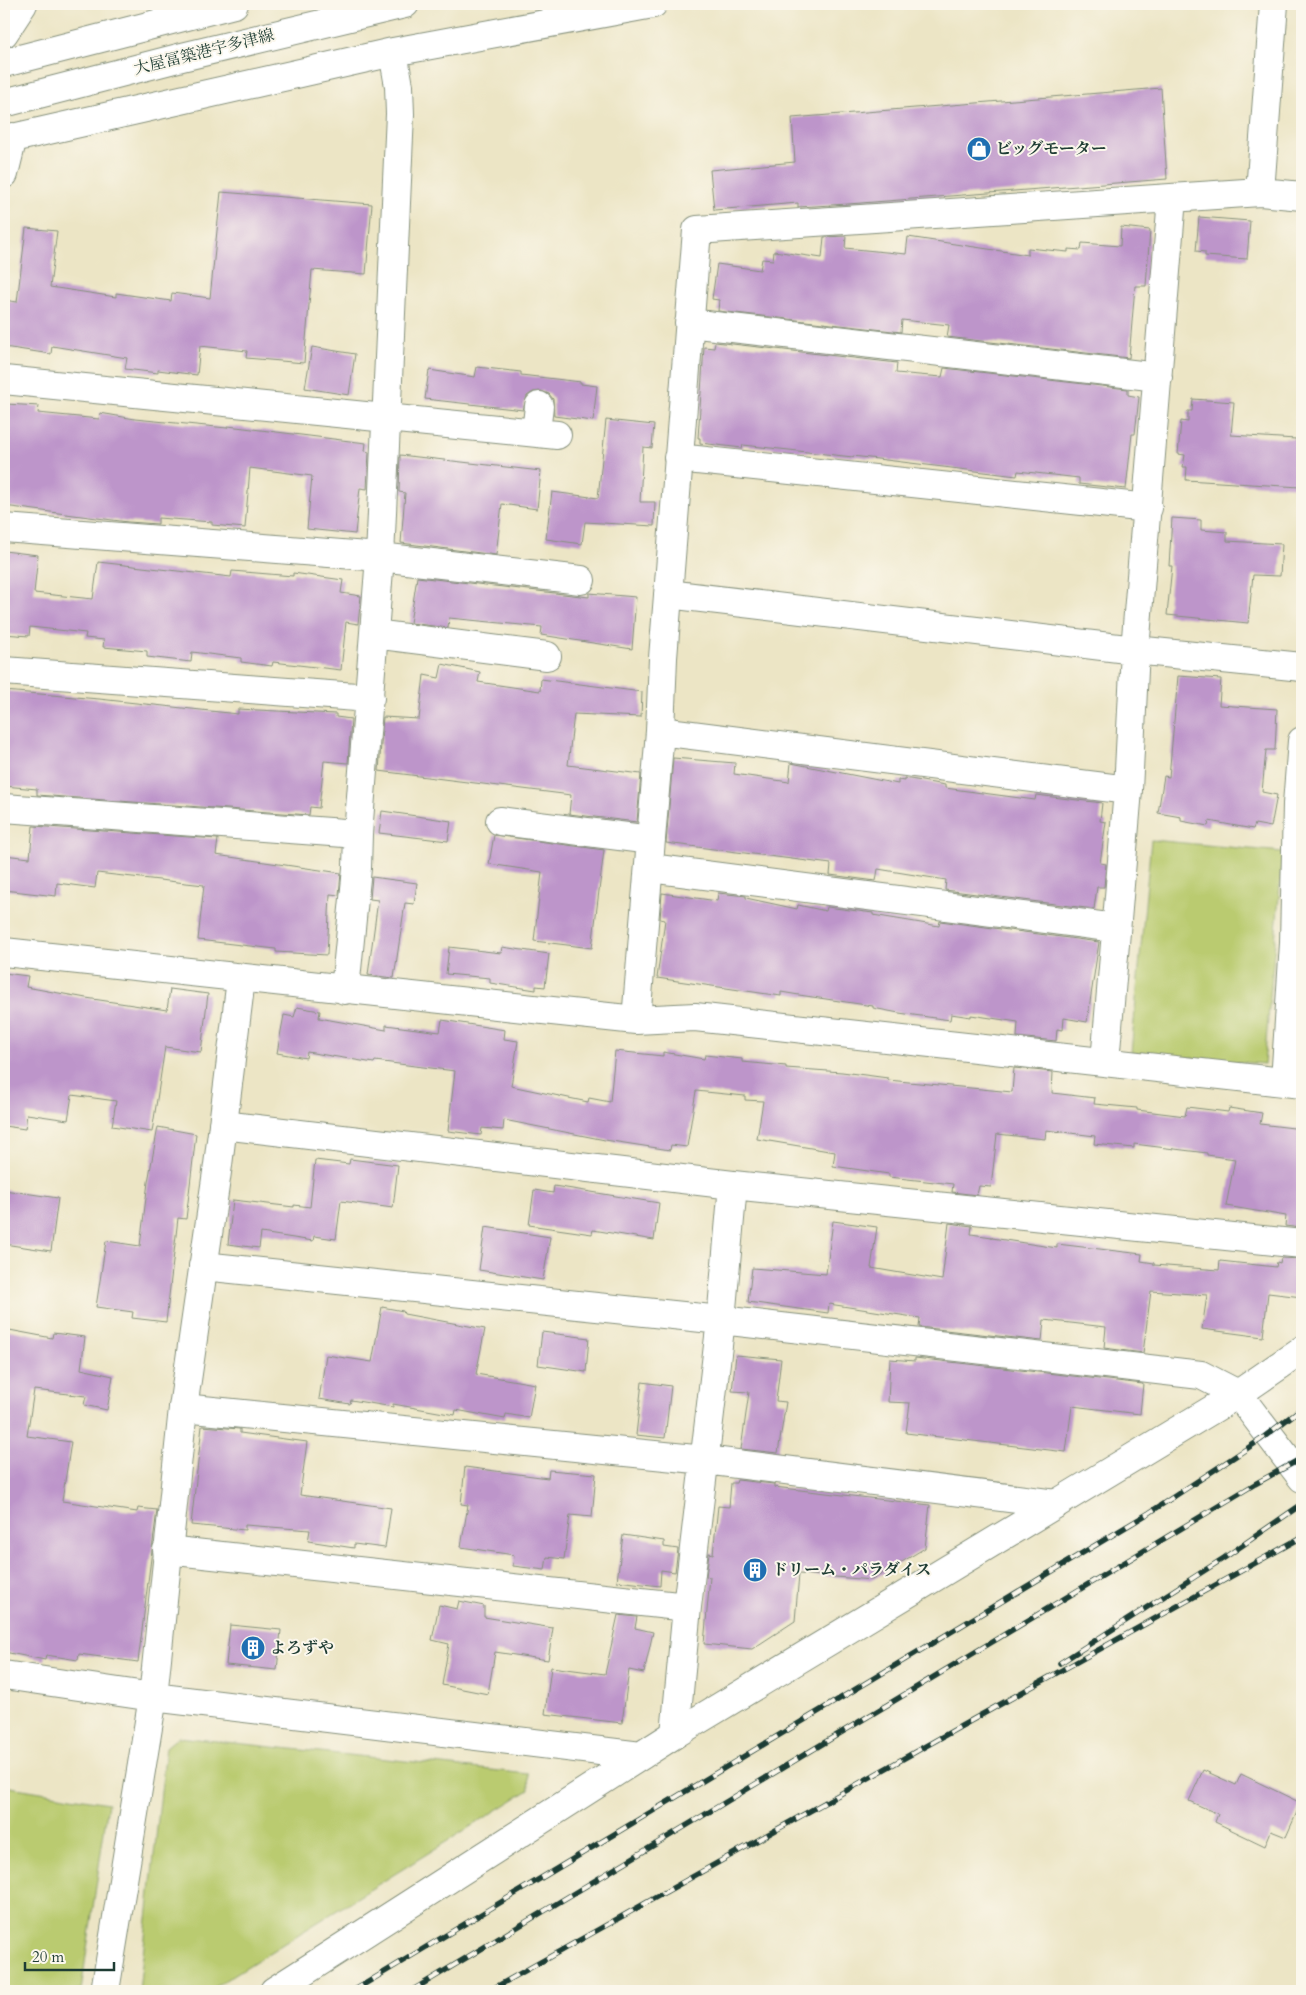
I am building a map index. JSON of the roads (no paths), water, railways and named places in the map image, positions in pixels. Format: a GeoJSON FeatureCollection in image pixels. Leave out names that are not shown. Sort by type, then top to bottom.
{"type":"FeatureCollection","features":[{"type":"Feature","properties":{"kind":"street"},"geometry":{"type":"LineString","coordinates":[[4,31],[23,4]]}},
{"type":"Feature","properties":{"kind":"street"},"geometry":{"type":"LineString","coordinates":[[4,63],[234,4]]}},
{"type":"Feature","properties":{"kind":"street","name":"大屋冨築港宇多津線"},"geometry":{"type":"LineString","coordinates":[[4,103],[182,57],[405,4]]}},
{"type":"Feature","properties":{"kind":"street"},"geometry":{"type":"LineString","coordinates":[[4,174],[8,138],[393,52],[653,4]]}},
{"type":"Feature","properties":{"kind":"street"},"geometry":{"type":"LineString","coordinates":[[1260,192],[1274,4]]}},
{"type":"Feature","properties":{"kind":"street"},"geometry":{"type":"LineString","coordinates":[[345,990],[357,868],[358,834],[380,557],[400,114],[399,86],[393,52]]}},
{"type":"Feature","properties":{"kind":"street"},"geometry":{"type":"LineString","coordinates":[[636,1020],[650,868],[663,658],[697,230],[1260,192],[1302,196]]}},
{"type":"Feature","properties":{"kind":"street"},"geometry":{"type":"LineString","coordinates":[[1105,1062],[1128,790],[1135,650],[1172,198]]}},
{"type":"Feature","properties":{"kind":"street"},"geometry":{"type":"LineString","coordinates":[[689,323],[1158,377]]}},
{"type":"Feature","properties":{"kind":"street"},"geometry":{"type":"LineString","coordinates":[[4,380],[387,418],[544,424]]}},
{"type":"Feature","properties":{"kind":"street"},"geometry":{"type":"LineString","coordinates":[[678,458],[1148,508]]}},
{"type":"Feature","properties":{"kind":"street"},"geometry":{"type":"LineString","coordinates":[[4,528],[380,557],[581,580]]}},
{"type":"Feature","properties":{"kind":"street"},"geometry":{"type":"LineString","coordinates":[[668,594],[1135,650],[1302,667]]}},
{"type":"Feature","properties":{"kind":"street"},"geometry":{"type":"LineString","coordinates":[[374,634],[547,656]]}},
{"type":"Feature","properties":{"kind":"street"},"geometry":{"type":"LineString","coordinates":[[4,671],[370,698]]}},
{"type":"Feature","properties":{"kind":"street"},"geometry":{"type":"LineString","coordinates":[[660,730],[1128,790]]}},
{"type":"Feature","properties":{"kind":"street"},"geometry":{"type":"LineString","coordinates":[[4,952],[636,1020],[696,1017],[1293,1083],[1302,741]]}},
{"type":"Feature","properties":{"kind":"street"},"geometry":{"type":"LineString","coordinates":[[4,808],[358,834]]}},
{"type":"Feature","properties":{"kind":"street"},"geometry":{"type":"LineString","coordinates":[[500,821],[651,840]]}},
{"type":"Feature","properties":{"kind":"street"},"geometry":{"type":"LineString","coordinates":[[650,868],[1116,928]]}},
{"type":"Feature","properties":{"kind":"street"},"geometry":{"type":"LineString","coordinates":[[106,1991],[153,1698],[167,1550],[184,1408],[241,979]]}},
{"type":"Feature","properties":{"kind":"street"},"geometry":{"type":"LineString","coordinates":[[223,1124],[733,1185],[1302,1244]]}},
{"type":"Feature","properties":{"kind":"street"},"geometry":{"type":"LineString","coordinates":[[675,1734],[687,1607],[721,1320],[733,1185]]}},
{"type":"Feature","properties":{"kind":"street"},"geometry":{"type":"LineString","coordinates":[[203,1266],[721,1320],[1201,1375],[1238,1394],[1302,1478]]}},
{"type":"Feature","properties":{"kind":"street"},"geometry":{"type":"LineString","coordinates":[[274,1991],[675,1734],[1238,1394],[1302,1350]]}},
{"type":"Feature","properties":{"kind":"street"},"geometry":{"type":"LineString","coordinates":[[184,1408],[705,1460],[1056,1504]]}},
{"type":"Feature","properties":{"kind":"street"},"geometry":{"type":"LineString","coordinates":[[167,1550],[687,1607]]}},
{"type":"Feature","properties":{"kind":"street"},"geometry":{"type":"LineString","coordinates":[[4,1675],[153,1698],[641,1756]]}},
{"type":"Feature","properties":{"kind":"railway"},"geometry":{"type":"LineString","coordinates":[[353,1991],[1149,1513],[1260,1440],[1302,1408]]}},
{"type":"Feature","properties":{"kind":"railway"},"geometry":{"type":"LineString","coordinates":[[411,1991],[1255,1484],[1302,1458]]}},
{"type":"Feature","properties":{"kind":"railway"},"geometry":{"type":"LineString","coordinates":[[1060,1663],[1224,1558],[1302,1504]]}},
{"type":"Feature","properties":{"kind":"railway"},"geometry":{"type":"LineString","coordinates":[[489,1991],[1302,1537]]}},
{"type":"Feature","properties":{"kind":"place","name":"ビッグモーター"},"geometry":{"type":"Point","coordinates":[979,149]}},
{"type":"Feature","properties":{"kind":"place","name":"ドリーム・パラダイス"},"geometry":{"type":"Point","coordinates":[755,1570]}},
{"type":"Feature","properties":{"kind":"place","name":"よろずや"},"geometry":{"type":"Point","coordinates":[253,1648]}}]}
